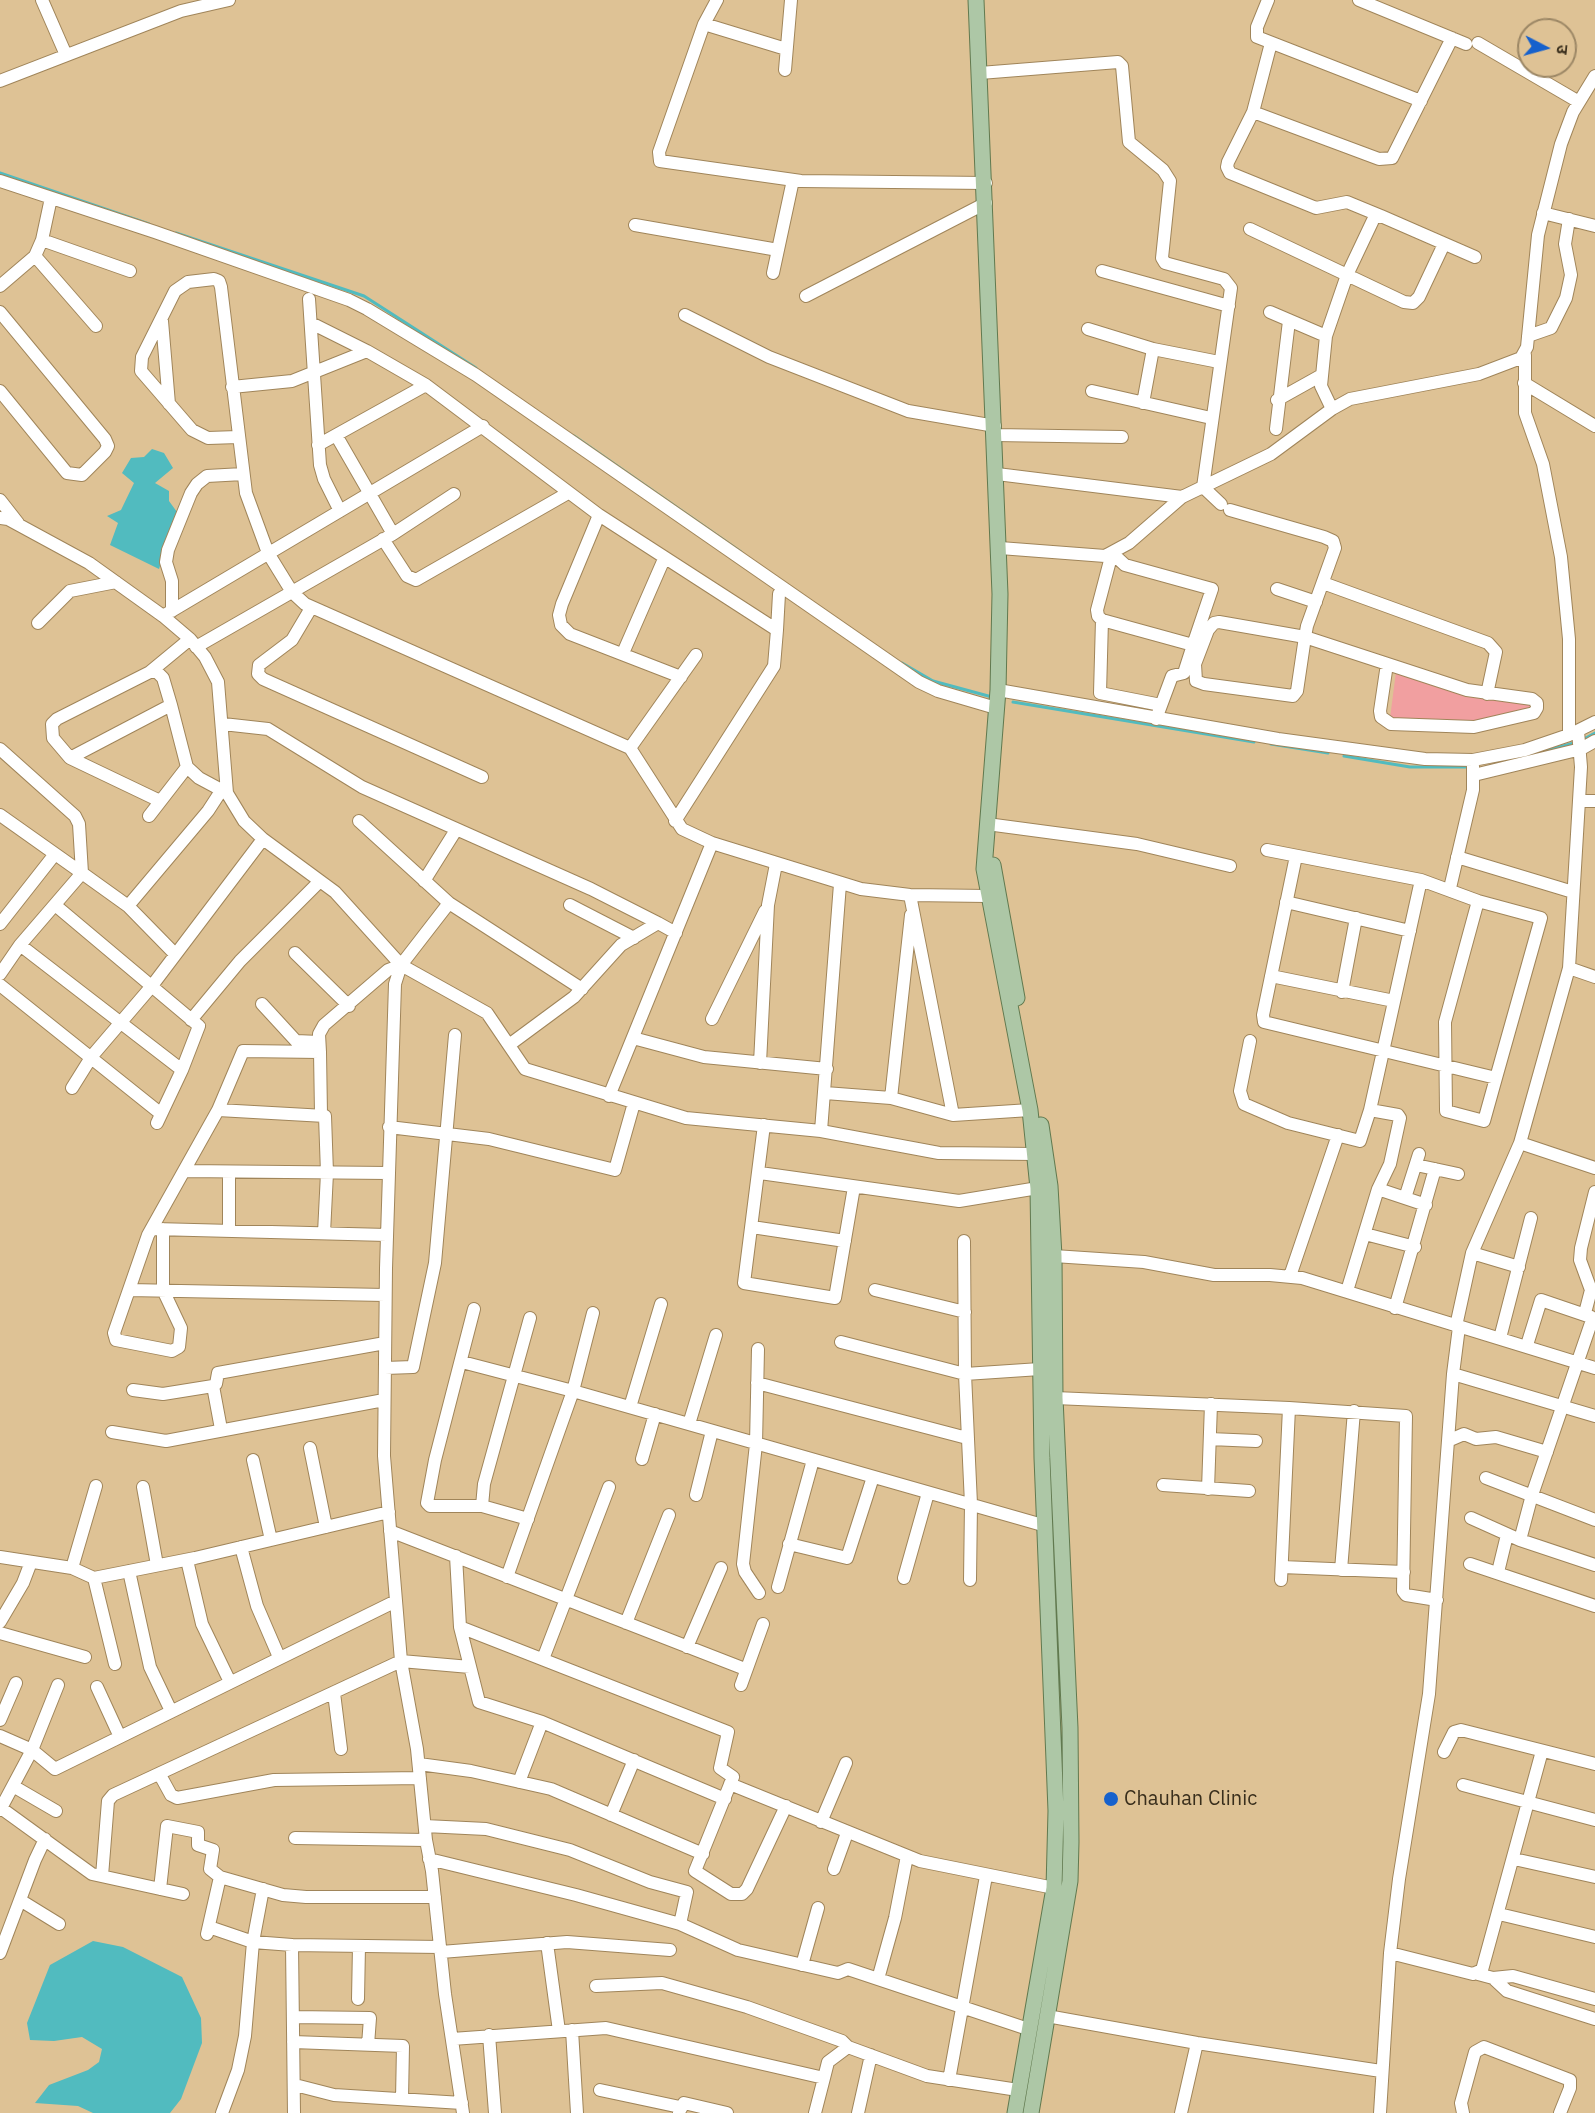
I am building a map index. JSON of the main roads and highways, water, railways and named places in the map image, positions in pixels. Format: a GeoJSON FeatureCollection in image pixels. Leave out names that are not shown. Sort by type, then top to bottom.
{"type":"FeatureCollection","features":[{"type":"Feature","properties":{"kind":"main road"},"geometry":{"type":"LineString","coordinates":[[976,0],[986,183],[1000,548],[998,690],[984,869],[987,896],[1030,1110],[1038,1188],[1040,1369],[1056,1811],[1054,1888],[1015,2113]]}},
{"type":"Feature","properties":{"kind":"main road"},"geometry":{"type":"LineString","coordinates":[[986,843],[994,868],[1038,1109],[1050,1186],[1054,1256],[1055,1398],[1070,1728],[1070,1881],[1031,2113]]}},
{"type":"Feature","properties":{"kind":"water"},"geometry":{"type":"Polygon","coordinates":[[[152,449],[164,453],[173,468],[155,483],[169,491],[169,501],[177,512],[159,569],[110,545],[118,523],[107,516],[121,510],[134,483],[122,473],[131,458],[144,457],[152,449]]]}},
{"type":"Feature","properties":{"kind":"water"},"geometry":{"type":"Polygon","coordinates":[[[93,1941],[123,1947],[182,1977],[201,2018],[202,2043],[181,2099],[170,2113],[93,2113],[78,2106],[35,2103],[49,2085],[88,2070],[99,2062],[102,2049],[82,2037],[54,2041],[30,2040],[27,2023],[50,1965],[93,1941]]]}},
{"type":"Feature","properties":{"kind":"waterway"},"geometry":{"type":"LineString","coordinates":[[0,173],[149,224]]}},
{"type":"Feature","properties":{"kind":"waterway"},"geometry":{"type":"LineString","coordinates":[[176,233],[364,296],[476,368]]}},
{"type":"Feature","properties":{"kind":"waterway"},"geometry":{"type":"LineString","coordinates":[[574,436],[741,552]]}},
{"type":"Feature","properties":{"kind":"waterway"},"geometry":{"type":"LineString","coordinates":[[902,663],[933,681],[992,697]]}},
{"type":"Feature","properties":{"kind":"waterway"},"geometry":{"type":"LineString","coordinates":[[1013,702],[1254,742]]}},
{"type":"Feature","properties":{"kind":"waterway"},"geometry":{"type":"LineString","coordinates":[[1584,739],[1595,733]]}},
{"type":"Feature","properties":{"kind":"waterway"},"geometry":{"type":"LineString","coordinates":[[1538,753],[1574,743]]}},
{"type":"Feature","properties":{"kind":"waterway"},"geometry":{"type":"LineString","coordinates":[[1271,744],[1328,753]]}},
{"type":"Feature","properties":{"kind":"waterway"},"geometry":{"type":"LineString","coordinates":[[1344,756],[1410,767],[1470,767]]}},
{"type":"Feature","properties":{"kind":"place","name":"Chauhan Clinic"},"geometry":{"type":"Point","coordinates":[1111,1799]}}]}
